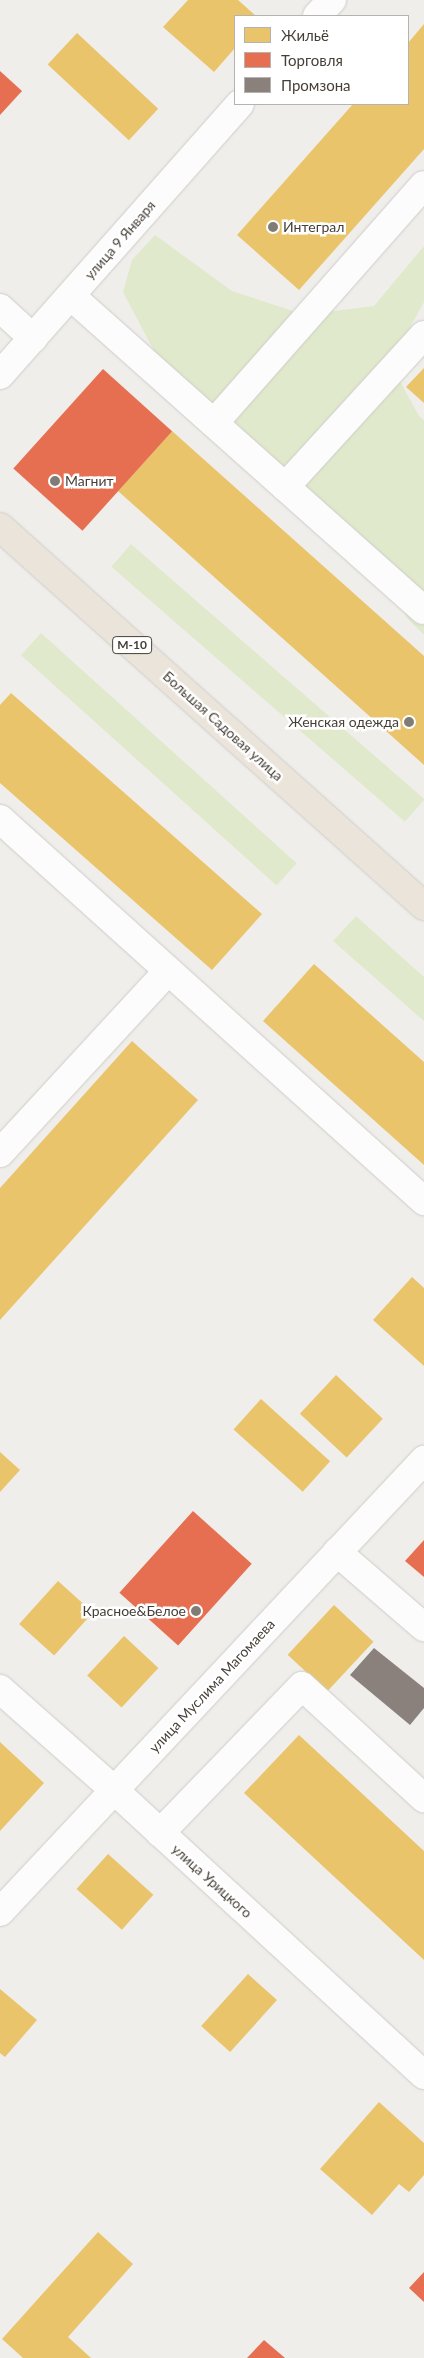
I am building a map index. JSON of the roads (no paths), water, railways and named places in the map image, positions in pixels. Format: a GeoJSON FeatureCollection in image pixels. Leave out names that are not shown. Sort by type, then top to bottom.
{"type":"FeatureCollection","features":[{"type":"Feature","properties":{"kind":"highway","name":"Большая Садовая улица"},"geometry":{"type":"LineString","coordinates":[[0,527],[424,906]]}},
{"type":"Feature","properties":{"kind":"street"},"geometry":{"type":"LineString","coordinates":[[318,15],[332,0]]}},
{"type":"Feature","properties":{"kind":"street","name":"улица 9 Января"},"geometry":{"type":"LineString","coordinates":[[0,375],[239,105]]}},
{"type":"Feature","properties":{"kind":"street"},"geometry":{"type":"LineString","coordinates":[[214,423],[424,185]]}},
{"type":"Feature","properties":{"kind":"street"},"geometry":{"type":"LineString","coordinates":[[71,296],[424,610]]}},
{"type":"Feature","properties":{"kind":"street"},"geometry":{"type":"LineString","coordinates":[[0,308],[33,338]]}},
{"type":"Feature","properties":{"kind":"street"},"geometry":{"type":"LineString","coordinates":[[286,487],[424,335]]}},
{"type":"Feature","properties":{"kind":"street"},"geometry":{"type":"LineString","coordinates":[[0,819],[424,1201]]}},
{"type":"Feature","properties":{"kind":"street"},"geometry":{"type":"LineString","coordinates":[[0,1153],[168,971]]}},
{"type":"Feature","properties":{"kind":"street","name":"улица Муслима Магомаева"},"geometry":{"type":"LineString","coordinates":[[0,1912],[424,1460]]}},
{"type":"Feature","properties":{"kind":"street"},"geometry":{"type":"LineString","coordinates":[[338,1552],[424,1627]]}},
{"type":"Feature","properties":{"kind":"street"},"geometry":{"type":"LineString","coordinates":[[160,1833],[302,1686],[424,1798]]}},
{"type":"Feature","properties":{"kind":"street","name":"улица Урицкого"},"geometry":{"type":"LineString","coordinates":[[0,1689],[114,1790],[424,2074]]}},
{"type":"Feature","properties":{"kind":"place","name":"Интеграл"},"geometry":{"type":"Point","coordinates":[273,227]}},
{"type":"Feature","properties":{"kind":"place","name":"Магнит"},"geometry":{"type":"Point","coordinates":[55,481]}},
{"type":"Feature","properties":{"kind":"place","name":"Женская одежда"},"geometry":{"type":"Point","coordinates":[409,722]}},
{"type":"Feature","properties":{"kind":"place","name":"Красное&Белое"},"geometry":{"type":"Point","coordinates":[196,1611]}}]}
